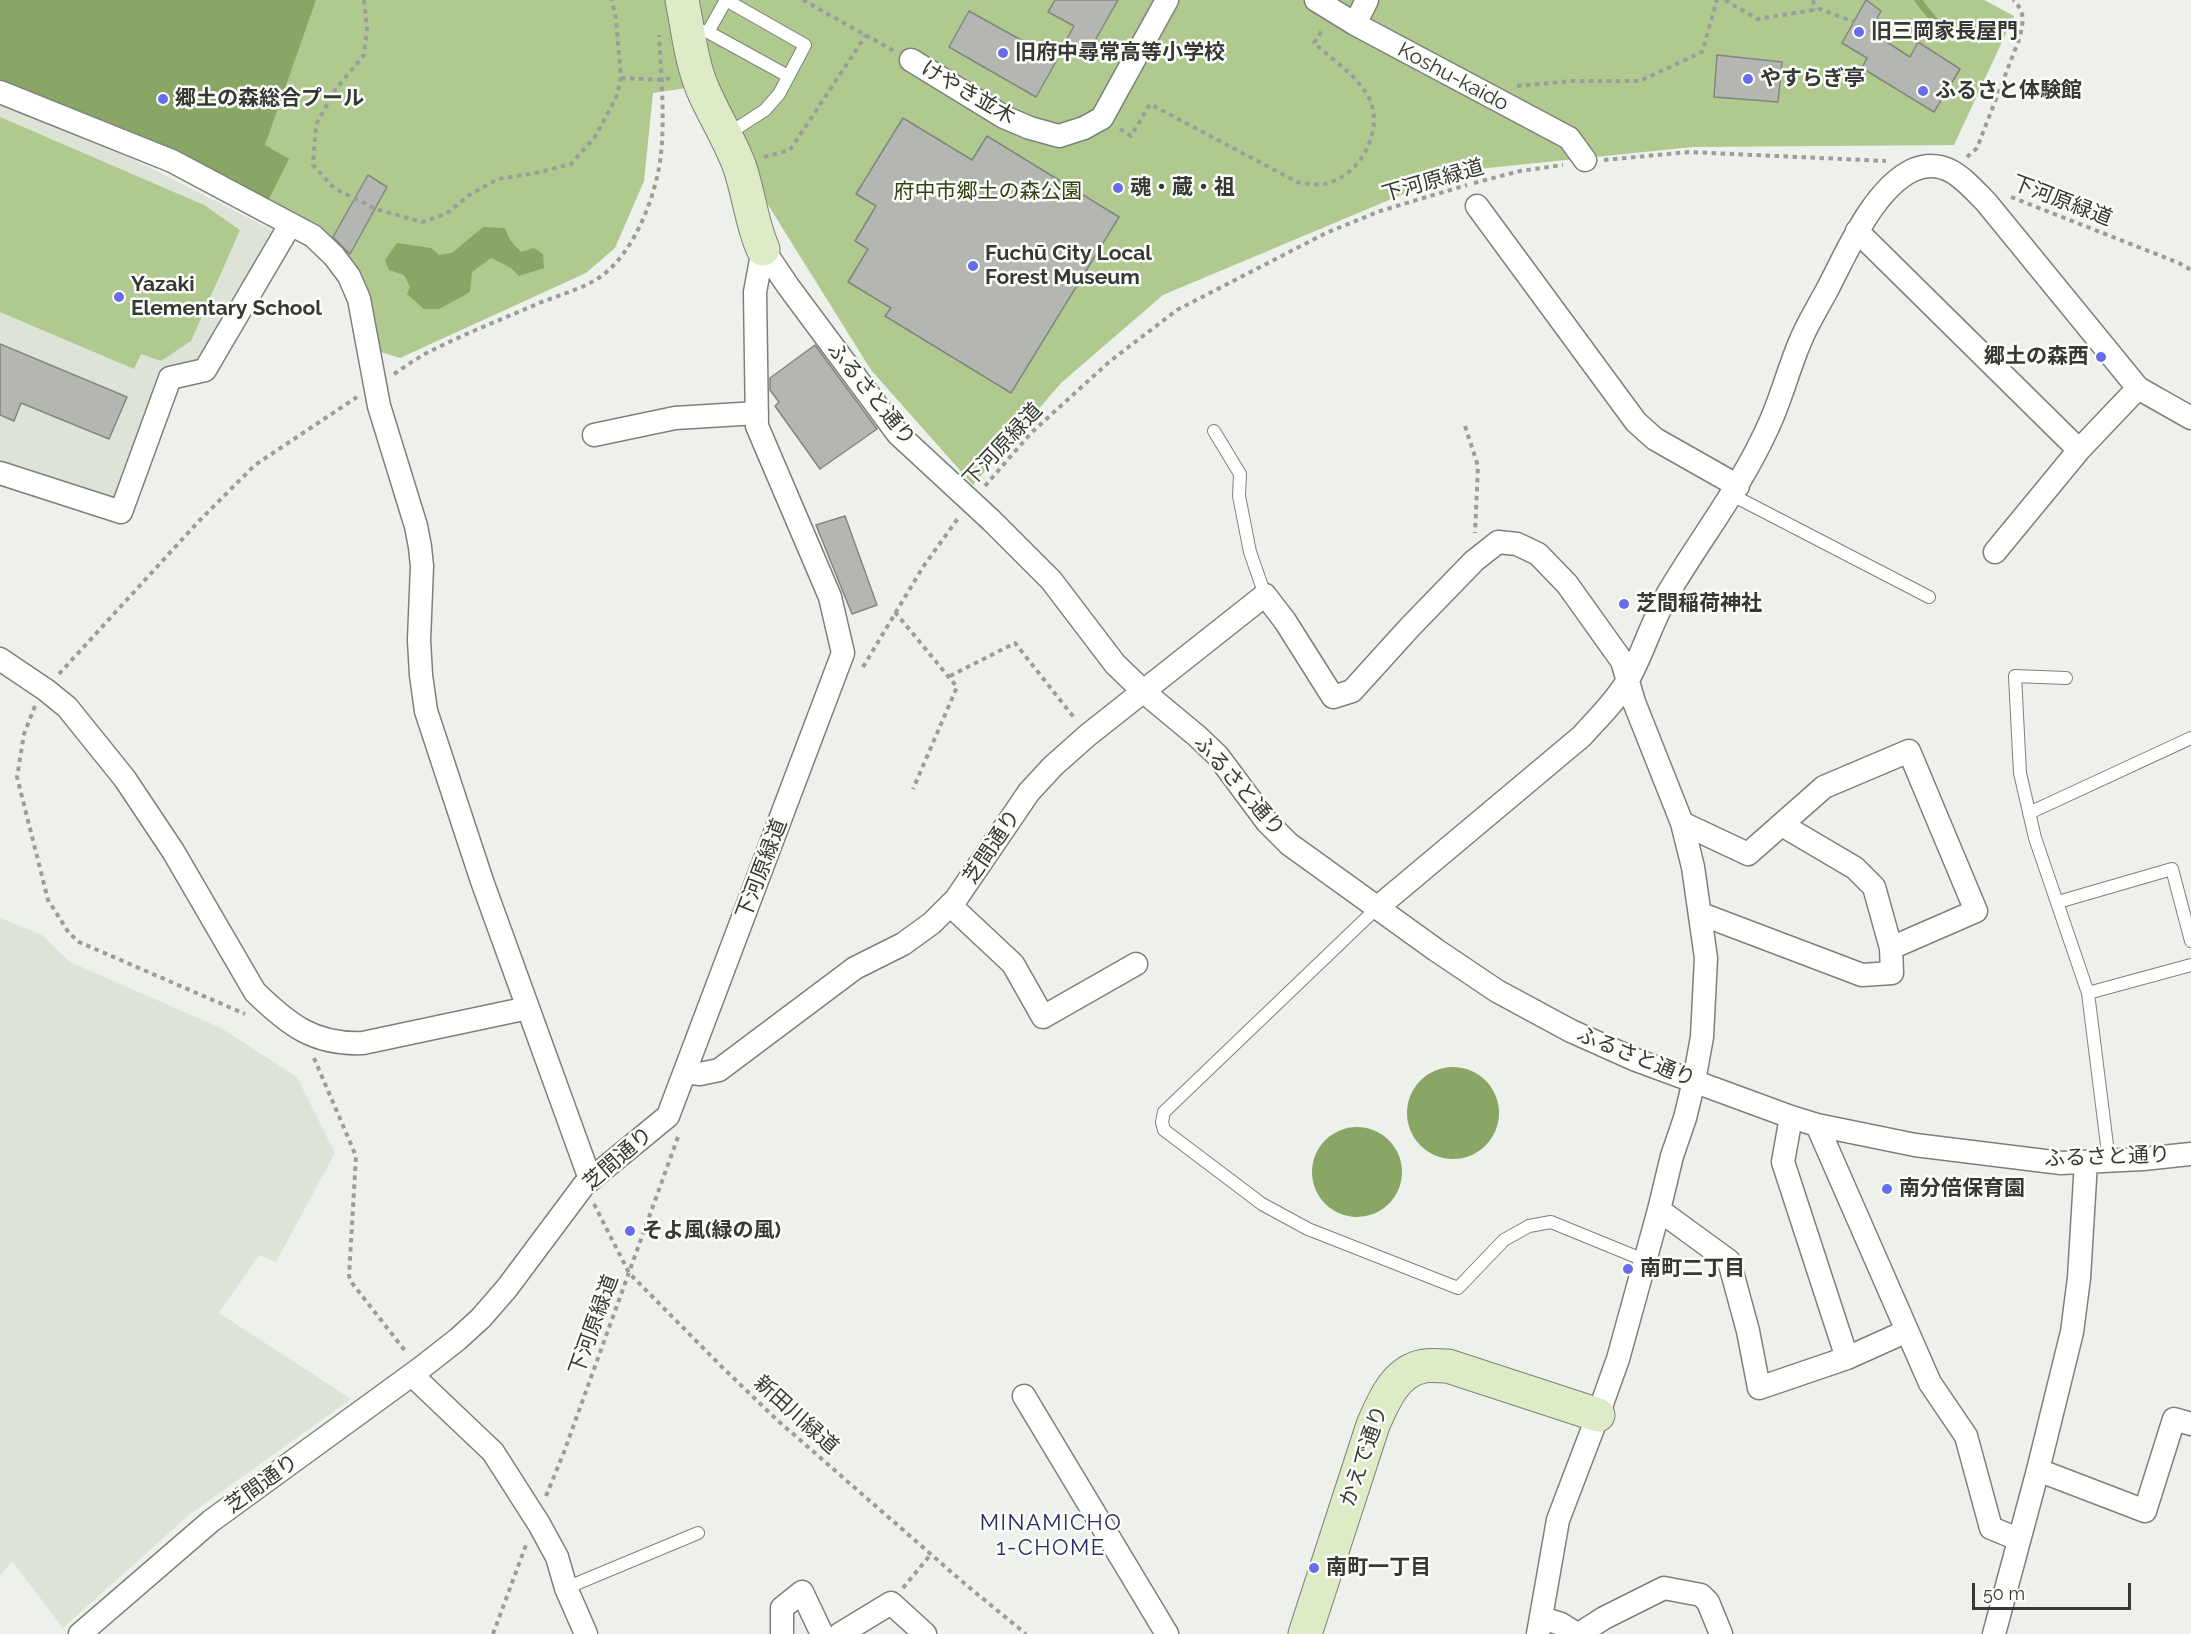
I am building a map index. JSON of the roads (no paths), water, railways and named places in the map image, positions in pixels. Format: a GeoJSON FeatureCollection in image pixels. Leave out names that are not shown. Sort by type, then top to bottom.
{"type":"FeatureCollection","features":[{"type":"Feature","properties":{"kind":"street","name":"けやき並木"},"geometry":{"type":"LineString","coordinates":[[911,60],[1004,117],[1030,128],[1059,136],[1084,128],[1102,118],[1167,0]]}},
{"type":"Feature","properties":{"kind":"street","name":"Koshu-kaido"},"geometry":{"type":"LineString","coordinates":[[1316,0],[1474,89],[1569,138],[1583,161]]}},
{"type":"Feature","properties":{"kind":"street"},"geometry":{"type":"LineString","coordinates":[[1355,24],[1368,0]]}},
{"type":"Feature","properties":{"kind":"street","name":"ふるさと通り"},"geometry":{"type":"LineString","coordinates":[[684,23],[697,74],[727,134],[739,165],[748,192],[754,229],[763,249],[788,286],[898,434],[971,501],[1050,580],[1115,664],[1218,756],[1267,822],[1289,844],[1497,991],[1570,1031],[1636,1060],[1791,1117],[1817,1125],[1915,1145],[2061,1163],[2191,1154]]}},
{"type":"Feature","properties":{"kind":"street"},"geometry":{"type":"LineString","coordinates":[[0,92],[172,161],[313,236],[334,256],[349,276],[359,299],[379,406],[416,526],[420,547],[422,566],[419,640],[426,711],[482,881],[587,1182]]}},
{"type":"Feature","properties":{"kind":"street"},"geometry":{"type":"LineString","coordinates":[[1378,906],[1582,736],[1611,704],[1628,680],[1668,594],[1700,541],[1735,490],[1769,426],[1800,340],[1857,231],[1884,194],[1898,180],[1912,171],[1928,166],[1940,166],[1958,174],[1986,202],[2138,388],[2191,418]]}},
{"type":"Feature","properties":{"kind":"street"},"geometry":{"type":"LineString","coordinates":[[1477,206],[1636,422],[1655,439],[1735,490]]}},
{"type":"Feature","properties":{"kind":"street"},"geometry":{"type":"LineString","coordinates":[[0,473],[121,512],[170,378],[205,370],[290,225]]}},
{"type":"Feature","properties":{"kind":"street"},"geometry":{"type":"LineString","coordinates":[[1857,231],[2079,450]]}},
{"type":"Feature","properties":{"kind":"street"},"geometry":{"type":"LineString","coordinates":[[685,1072],[843,653],[830,597],[758,426],[755,292],[763,249]]}},
{"type":"Feature","properties":{"kind":"street"},"geometry":{"type":"LineString","coordinates":[[1995,552],[2079,450],[2138,388]]}},
{"type":"Feature","properties":{"kind":"street"},"geometry":{"type":"LineString","coordinates":[[594,435],[675,418],[757,413]]}},
{"type":"Feature","properties":{"kind":"street"},"geometry":{"type":"LineString","coordinates":[[1265,595],[1285,621],[1333,697],[1352,691],[1474,561],[1498,542],[1517,544],[1538,554],[1567,584],[1622,661],[1634,702],[1682,823],[1693,867],[1706,958],[1702,1037],[1694,1081],[1618,1359],[1558,1520],[1540,1626],[1561,1624],[1578,1634],[1604,1618],[1664,1588],[1701,1595],[1708,1602],[1720,1634]]}},
{"type":"Feature","properties":{"kind":"street","name":"芝間通り"},"geometry":{"type":"LineString","coordinates":[[80,1634],[212,1521],[416,1371],[481,1318],[507,1288],[587,1182],[668,1116],[685,1072],[700,1074],[719,1070],[855,968],[903,944],[932,923],[950,905],[978,869],[1029,792],[1088,735],[1265,595]]}},
{"type":"Feature","properties":{"kind":"street"},"geometry":{"type":"LineString","coordinates":[[0,658],[67,707],[125,779],[173,851],[255,992],[297,1028],[321,1040],[342,1044],[363,1043],[528,1008]]}},
{"type":"Feature","properties":{"kind":"street"},"geometry":{"type":"LineString","coordinates":[[1682,823],[1748,854],[1824,787],[1909,751],[1976,911],[1891,948]]}},
{"type":"Feature","properties":{"kind":"street"},"geometry":{"type":"LineString","coordinates":[[1701,914],[1862,975],[1892,973],[1891,948],[1874,887],[1855,868],[1782,825]]}},
{"type":"Feature","properties":{"kind":"street"},"geometry":{"type":"LineString","coordinates":[[950,905],[1013,964],[1043,1017],[1136,964]]}},
{"type":"Feature","properties":{"kind":"street"},"geometry":{"type":"LineString","coordinates":[[1791,1117],[1783,1162],[1847,1358]]}},
{"type":"Feature","properties":{"kind":"street"},"geometry":{"type":"LineString","coordinates":[[1817,1125],[1930,1383],[1966,1436],[1991,1528],[2018,1539]]}},
{"type":"Feature","properties":{"kind":"street"},"geometry":{"type":"LineString","coordinates":[[1994,1634],[2072,1332],[2079,1278],[2086,1162]]}},
{"type":"Feature","properties":{"kind":"street"},"geometry":{"type":"LineString","coordinates":[[1659,1210],[1729,1261],[1748,1331],[1759,1388],[1847,1358],[1907,1331]]}},
{"type":"Feature","properties":{"kind":"street","name":"かえで通り"},"geometry":{"type":"LineString","coordinates":[[1305,1634],[1372,1425],[1386,1396],[1401,1377],[1422,1366],[1448,1366],[1598,1415]]}},
{"type":"Feature","properties":{"kind":"street"},"geometry":{"type":"LineString","coordinates":[[416,1371],[493,1452],[536,1519],[557,1557],[566,1588],[586,1634]]}},
{"type":"Feature","properties":{"kind":"street"},"geometry":{"type":"LineString","coordinates":[[1024,1396],[1167,1634]]}},
{"type":"Feature","properties":{"kind":"street"},"geometry":{"type":"LineString","coordinates":[[2038,1470],[2145,1511],[2174,1419],[2191,1424]]}},
{"type":"Feature","properties":{"kind":"street"},"geometry":{"type":"LineString","coordinates":[[782,1634],[782,1608],[802,1592],[822,1634]]}},
{"type":"Feature","properties":{"kind":"street"},"geometry":{"type":"LineString","coordinates":[[840,1634],[891,1603],[925,1634]]}},
{"type":"Feature","properties":{"kind":"lane"},"geometry":{"type":"LineString","coordinates":[[684,23],[726,0],[805,45],[779,94],[765,110],[727,134]]}},
{"type":"Feature","properties":{"kind":"lane"},"geometry":{"type":"LineString","coordinates":[[684,23],[788,76]]}},
{"type":"Feature","properties":{"kind":"lane"},"geometry":{"type":"LineString","coordinates":[[1214,431],[1240,474],[1239,496],[1248,541],[1265,595]]}},
{"type":"Feature","properties":{"kind":"lane"},"geometry":{"type":"LineString","coordinates":[[1735,490],[1929,597]]}},
{"type":"Feature","properties":{"kind":"lane"},"geometry":{"type":"LineString","coordinates":[[2066,678],[2015,676],[2020,773],[2034,838],[2088,993],[2109,1161]]}},
{"type":"Feature","properties":{"kind":"lane"},"geometry":{"type":"LineString","coordinates":[[2029,813],[2191,738]]}},
{"type":"Feature","properties":{"kind":"lane"},"geometry":{"type":"LineString","coordinates":[[2058,902],[2172,869],[2191,941]]}},
{"type":"Feature","properties":{"kind":"lane"},"geometry":{"type":"LineString","coordinates":[[1378,906],[1164,1112],[1162,1122],[1164,1130],[1262,1204],[1308,1229],[1458,1288],[1504,1240],[1529,1226],[1551,1222],[1644,1260]]}},
{"type":"Feature","properties":{"kind":"lane"},"geometry":{"type":"LineString","coordinates":[[2088,993],[2191,965]]}},
{"type":"Feature","properties":{"kind":"lane"},"geometry":{"type":"LineString","coordinates":[[566,1588],[698,1533]]}},
{"type":"Feature","properties":{"kind":"waterway"},"geometry":{"type":"LineString","coordinates":[[1918,0],[1941,29]]}},
{"type":"Feature","properties":{"kind":"place","name":"旧三岡家長屋門"},"geometry":{"type":"Point","coordinates":[1859,32]}},
{"type":"Feature","properties":{"kind":"place","name":"旧府中尋常高等小学校"},"geometry":{"type":"Point","coordinates":[1003,53]}},
{"type":"Feature","properties":{"kind":"place","name":"やすらぎ亭"},"geometry":{"type":"Point","coordinates":[1748,79]}},
{"type":"Feature","properties":{"kind":"place","name":"ふるさと体験館"},"geometry":{"type":"Point","coordinates":[1923,91]}},
{"type":"Feature","properties":{"kind":"place","name":"郷土の森総合プール"},"geometry":{"type":"Point","coordinates":[163,99]}},
{"type":"Feature","properties":{"kind":"place","name":"魂・蔵・祖"},"geometry":{"type":"Point","coordinates":[1118,188]}},
{"type":"Feature","properties":{"kind":"place","name":"Fuchū City Local Forest Museum"},"geometry":{"type":"Point","coordinates":[973,266]}},
{"type":"Feature","properties":{"kind":"place","name":"Yazaki Elementary School"},"geometry":{"type":"Point","coordinates":[119,297]}},
{"type":"Feature","properties":{"kind":"place","name":"郷土の森西"},"geometry":{"type":"Point","coordinates":[2101,357]}},
{"type":"Feature","properties":{"kind":"place","name":"芝間稲荷神社"},"geometry":{"type":"Point","coordinates":[1624,604]}},
{"type":"Feature","properties":{"kind":"place","name":"南分倍保育園"},"geometry":{"type":"Point","coordinates":[1887,1189]}},
{"type":"Feature","properties":{"kind":"place","name":"そよ風(緑の風)"},"geometry":{"type":"Point","coordinates":[630,1231]}},
{"type":"Feature","properties":{"kind":"place","name":"南町二丁目"},"geometry":{"type":"Point","coordinates":[1628,1269]}},
{"type":"Feature","properties":{"kind":"place","name":"南町一丁目"},"geometry":{"type":"Point","coordinates":[1314,1568]}},
{"type":"Feature","properties":{"kind":"district","name":"MINAMICHO 1-CHOME"},"geometry":{"type":"Point","coordinates":[1051,1536]}},
{"type":"Feature","properties":{"kind":"park label","name":"府中市郷土の森公園"},"geometry":{"type":"Point","coordinates":[988,192]}}]}
